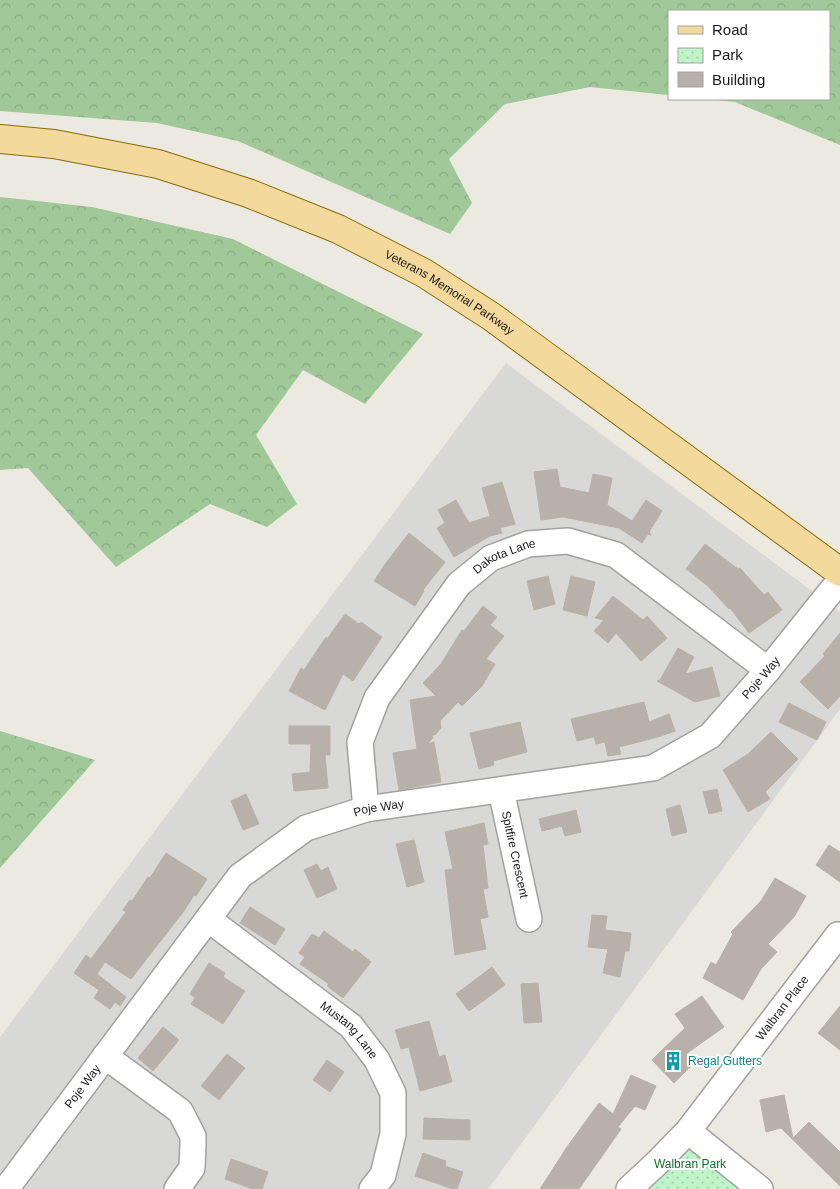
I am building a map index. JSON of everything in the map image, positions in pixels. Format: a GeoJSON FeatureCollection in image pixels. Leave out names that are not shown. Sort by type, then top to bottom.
{"type":"FeatureCollection","features":[{"type":"Feature","properties":{"kind":"main road","name":"Veterans Memorial Parkway"},"geometry":{"type":"LineString","coordinates":[[0,139],[54,144],[158,164],[248,193],[338,229],[424,273],[492,317],[840,572]]}},
{"type":"Feature","properties":{"kind":"street","name":"Dakota Lane"},"geometry":{"type":"LineString","coordinates":[[366,809],[360,742],[377,698],[459,584],[491,558],[528,544],[568,541],[616,555],[768,670]]}},
{"type":"Feature","properties":{"kind":"street","name":"Poje Way"},"geometry":{"type":"LineString","coordinates":[[6,1189],[240,876],[306,828],[366,809],[653,768],[710,736],[768,670],[840,580]]}},
{"type":"Feature","properties":{"kind":"street","name":"Spitfire Crescent"},"geometry":{"type":"LineString","coordinates":[[501,790],[528,919]]}},
{"type":"Feature","properties":{"kind":"street","name":"Mustang Lane"},"geometry":{"type":"LineString","coordinates":[[208,919],[351,1026],[377,1060],[393,1093],[393,1134],[383,1175],[372,1189]]}},
{"type":"Feature","properties":{"kind":"street","name":"Walbran Place"},"geometry":{"type":"LineString","coordinates":[[629,1189],[688,1131],[838,935],[840,937]]}},
{"type":"Feature","properties":{"kind":"street"},"geometry":{"type":"LineString","coordinates":[[106,1056],[180,1111],[185,1119],[193,1136],[192,1168],[177,1189]]}},
{"type":"Feature","properties":{"kind":"street"},"geometry":{"type":"LineString","coordinates":[[688,1131],[760,1189]]}},
{"type":"Feature","properties":{"kind":"shaded area"},"geometry":{"type":"Polygon","coordinates":[[[506,363],[840,612],[840,709],[488,1189],[0,1189],[0,1037],[506,363]]]}},
{"type":"Feature","properties":{"kind":"green space"},"geometry":{"type":"Polygon","coordinates":[[[0,0],[840,0],[840,145],[735,102],[715,100],[830,100],[830,10],[668,10],[668,95],[590,87],[505,104],[449,159],[472,203],[450,234],[238,141],[157,123],[0,111],[0,0]]]}},
{"type":"Feature","properties":{"kind":"green space"},"geometry":{"type":"Polygon","coordinates":[[[0,197],[92,207],[233,239],[423,334],[365,404],[303,370],[256,435],[297,504],[267,527],[210,504],[116,567],[28,468],[0,470],[0,197]]]}},
{"type":"Feature","properties":{"kind":"green space"},"geometry":{"type":"Polygon","coordinates":[[[0,731],[95,760],[0,868],[0,731]]]}},
{"type":"Feature","properties":{"kind":"green space","name":"Walbran Park"},"geometry":{"type":"Polygon","coordinates":[[[688,1131],[754,1189],[629,1189],[688,1131]]]}},
{"type":"Feature","properties":{"kind":"building"},"geometry":{"type":"Polygon","coordinates":[[[557,469],[560,487],[589,493],[593,474],[612,478],[607,505],[632,521],[646,500],[662,511],[649,532],[651,535],[648,534],[642,543],[619,528],[563,517],[541,520],[534,472],[557,469]]]}},
{"type":"Feature","properties":{"kind":"building"},"geometry":{"type":"Polygon","coordinates":[[[502,482],[515,524],[500,528],[502,533],[490,536],[454,557],[437,528],[445,523],[438,510],[456,500],[469,523],[490,516],[482,488],[502,482]]]}},
{"type":"Feature","properties":{"kind":"building"},"geometry":{"type":"Polygon","coordinates":[[[409,533],[445,562],[423,590],[415,606],[374,581],[409,533]]]}},
{"type":"Feature","properties":{"kind":"building"},"geometry":{"type":"Polygon","coordinates":[[[705,544],[738,569],[740,568],[764,595],[768,592],[782,610],[749,633],[730,608],[708,586],[686,569],[705,544]]]}},
{"type":"Feature","properties":{"kind":"building"},"geometry":{"type":"Polygon","coordinates":[[[548,576],[555,604],[534,610],[527,581],[548,576]]]}},
{"type":"Feature","properties":{"kind":"building"},"geometry":{"type":"Polygon","coordinates":[[[571,576],[595,582],[587,616],[563,610],[571,576]]]}},
{"type":"Feature","properties":{"kind":"building"},"geometry":{"type":"Polygon","coordinates":[[[613,596],[643,620],[647,616],[667,638],[641,661],[616,633],[608,643],[594,631],[604,620],[595,618],[613,596]]]}},
{"type":"Feature","properties":{"kind":"building"},"geometry":{"type":"Polygon","coordinates":[[[483,606],[497,617],[490,625],[504,636],[486,659],[495,664],[482,686],[462,706],[458,702],[440,721],[441,728],[435,735],[432,735],[433,738],[427,744],[434,742],[441,782],[399,790],[393,753],[417,749],[410,700],[436,696],[423,683],[441,664],[462,630],[464,631],[483,606]]]}},
{"type":"Feature","properties":{"kind":"building"},"geometry":{"type":"Polygon","coordinates":[[[345,614],[359,624],[361,622],[382,637],[353,681],[343,674],[325,710],[289,691],[301,668],[304,670],[326,637],[327,639],[345,614]]]}},
{"type":"Feature","properties":{"kind":"building"},"geometry":{"type":"Polygon","coordinates":[[[840,633],[840,696],[828,709],[800,682],[825,656],[823,654],[840,633]]]}},
{"type":"Feature","properties":{"kind":"building"},"geometry":{"type":"Polygon","coordinates":[[[678,648],[694,657],[685,674],[712,667],[720,696],[695,702],[657,681],[660,680],[678,648]]]}},
{"type":"Feature","properties":{"kind":"building"},"geometry":{"type":"Polygon","coordinates":[[[644,702],[649,722],[669,714],[675,731],[619,747],[621,754],[608,756],[605,742],[596,744],[594,737],[577,741],[571,719],[644,702]]]}},
{"type":"Feature","properties":{"kind":"building"},"geometry":{"type":"Polygon","coordinates":[[[789,703],[826,722],[817,740],[779,722],[789,703]]]}},
{"type":"Feature","properties":{"kind":"building"},"geometry":{"type":"Polygon","coordinates":[[[520,722],[527,752],[493,761],[494,765],[479,769],[470,733],[520,722]]]}},
{"type":"Feature","properties":{"kind":"building"},"geometry":{"type":"Polygon","coordinates":[[[289,726],[330,726],[330,755],[325,755],[328,788],[294,791],[292,774],[310,772],[311,744],[289,744],[289,726]]]}},
{"type":"Feature","properties":{"kind":"building"},"geometry":{"type":"Polygon","coordinates":[[[771,732],[798,759],[765,792],[770,799],[748,812],[723,770],[748,754],[771,732]]]}},
{"type":"Feature","properties":{"kind":"building"},"geometry":{"type":"Polygon","coordinates":[[[717,789],[722,811],[709,814],[703,792],[717,789]]]}},
{"type":"Feature","properties":{"kind":"building"},"geometry":{"type":"Polygon","coordinates":[[[246,794],[259,824],[243,830],[231,801],[246,794]]]}},
{"type":"Feature","properties":{"kind":"building"},"geometry":{"type":"Polygon","coordinates":[[[680,805],[687,832],[672,836],[666,809],[680,805]]]}},
{"type":"Feature","properties":{"kind":"building"},"geometry":{"type":"Polygon","coordinates":[[[576,810],[581,832],[565,836],[562,826],[542,831],[539,819],[576,810]]]}},
{"type":"Feature","properties":{"kind":"building"},"geometry":{"type":"Polygon","coordinates":[[[484,823],[488,844],[483,845],[488,888],[483,889],[488,917],[480,919],[486,949],[455,955],[445,870],[453,869],[445,832],[484,823]]]}},
{"type":"Feature","properties":{"kind":"building"},"geometry":{"type":"Polygon","coordinates":[[[414,840],[424,882],[407,887],[396,844],[414,840]]]}},
{"type":"Feature","properties":{"kind":"building"},"geometry":{"type":"Polygon","coordinates":[[[829,845],[840,852],[840,882],[816,865],[829,845]]]}},
{"type":"Feature","properties":{"kind":"building"},"geometry":{"type":"Polygon","coordinates":[[[166,853],[207,879],[196,896],[194,895],[184,911],[131,979],[105,962],[97,974],[126,997],[120,1006],[115,1002],[110,1009],[94,998],[99,990],[74,973],[86,955],[91,959],[126,912],[123,910],[130,900],[132,901],[148,877],[150,878],[166,853]]]}},
{"type":"Feature","properties":{"kind":"building"},"geometry":{"type":"Polygon","coordinates":[[[317,864],[321,871],[328,867],[337,889],[317,898],[304,870],[317,864]]]}},
{"type":"Feature","properties":{"kind":"building"},"geometry":{"type":"Polygon","coordinates":[[[775,878],[806,896],[794,917],[768,944],[777,952],[761,969],[743,1000],[703,978],[711,962],[716,965],[733,934],[731,932],[761,901],[775,878]]]}},
{"type":"Feature","properties":{"kind":"building"},"geometry":{"type":"Polygon","coordinates":[[[250,907],[285,929],[275,945],[240,923],[250,907]]]}},
{"type":"Feature","properties":{"kind":"building"},"geometry":{"type":"Polygon","coordinates":[[[592,915],[607,916],[605,930],[631,933],[629,951],[625,951],[620,977],[603,973],[608,949],[588,947],[592,915]]]}},
{"type":"Feature","properties":{"kind":"building"},"geometry":{"type":"Polygon","coordinates":[[[324,931],[353,952],[355,949],[371,962],[343,998],[327,986],[329,984],[300,964],[305,957],[299,953],[312,934],[319,938],[324,931]]]}},
{"type":"Feature","properties":{"kind":"building"},"geometry":{"type":"Polygon","coordinates":[[[209,963],[225,973],[223,977],[245,991],[223,1024],[191,1004],[195,998],[190,994],[209,963]]]}},
{"type":"Feature","properties":{"kind":"building"},"geometry":{"type":"Polygon","coordinates":[[[492,967],[505,985],[469,1011],[456,994],[492,967]]]}},
{"type":"Feature","properties":{"kind":"building"},"geometry":{"type":"Polygon","coordinates":[[[538,983],[542,1022],[524,1023],[521,984],[538,983]]]}},
{"type":"Feature","properties":{"kind":"building"},"geometry":{"type":"Polygon","coordinates":[[[702,996],[724,1027],[686,1054],[694,1063],[674,1083],[652,1060],[685,1028],[675,1014],[702,996]]]}},
{"type":"Feature","properties":{"kind":"building"},"geometry":{"type":"Polygon","coordinates":[[[840,1006],[840,1050],[818,1033],[840,1006]]]}},
{"type":"Feature","properties":{"kind":"building"},"geometry":{"type":"Polygon","coordinates":[[[429,1021],[439,1057],[445,1055],[452,1082],[420,1091],[409,1047],[401,1049],[395,1030],[429,1021]]]}},
{"type":"Feature","properties":{"kind":"building"},"geometry":{"type":"Polygon","coordinates":[[[163,1027],[179,1040],[153,1071],[138,1058],[163,1027]]]}},
{"type":"Feature","properties":{"kind":"building"},"geometry":{"type":"Polygon","coordinates":[[[227,1054],[245,1068],[219,1100],[201,1086],[227,1054]]]}},
{"type":"Feature","properties":{"kind":"building"},"geometry":{"type":"Polygon","coordinates":[[[327,1060],[344,1072],[330,1092],[313,1080],[327,1060]]]}},
{"type":"Feature","properties":{"kind":"building"},"geometry":{"type":"Polygon","coordinates":[[[631,1075],[656,1086],[645,1110],[635,1106],[618,1127],[621,1129],[579,1189],[540,1189],[599,1103],[613,1114],[631,1075]]]}},
{"type":"Feature","properties":{"kind":"building"},"geometry":{"type":"Polygon","coordinates":[[[784,1095],[793,1138],[809,1122],[840,1152],[840,1186],[781,1128],[766,1132],[760,1100],[784,1095]]]}},
{"type":"Feature","properties":{"kind":"building"},"geometry":{"type":"Polygon","coordinates":[[[424,1118],[470,1120],[470,1140],[423,1139],[424,1118]]]}},
{"type":"Feature","properties":{"kind":"building"},"geometry":{"type":"Polygon","coordinates":[[[423,1153],[446,1161],[445,1166],[463,1172],[457,1189],[415,1176],[423,1153]]]}},
{"type":"Feature","properties":{"kind":"building"},"geometry":{"type":"Polygon","coordinates":[[[231,1159],[268,1172],[262,1189],[253,1189],[225,1179],[231,1159]]]}},
{"type":"Feature","properties":{"kind":"place","name":"Regal Gutters"},"geometry":{"type":"Point","coordinates":[673,1061]}}]}
